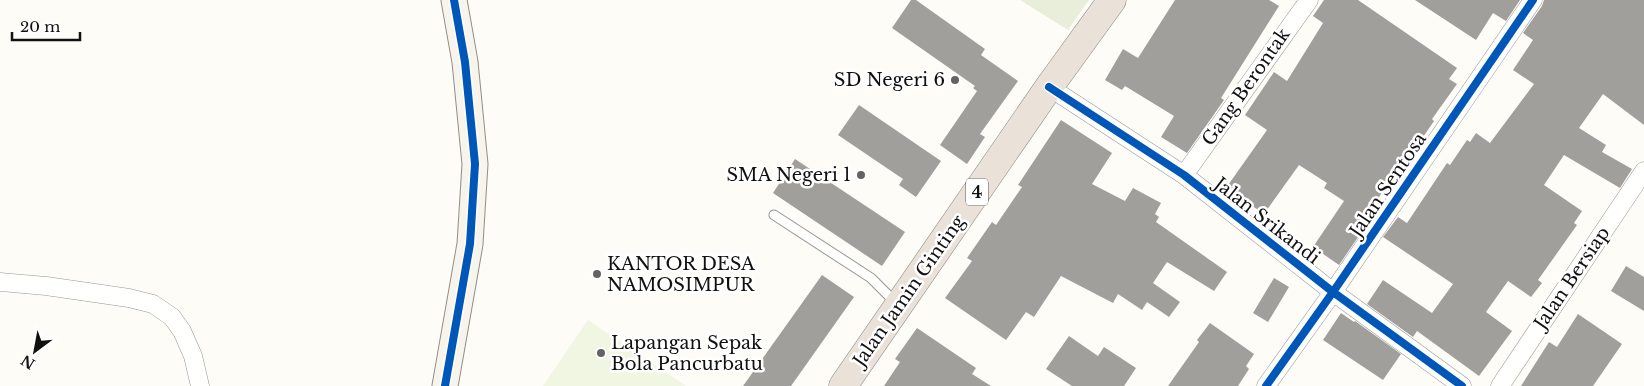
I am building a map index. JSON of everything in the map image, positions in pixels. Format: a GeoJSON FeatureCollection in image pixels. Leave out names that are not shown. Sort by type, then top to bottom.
{"type":"FeatureCollection","features":[{"type":"Feature","properties":{"kind":"highway","name":"Jalan Jamin Ginting"},"geometry":{"type":"LineString","coordinates":[[843,386],[1049,87],[1112,0]]}},
{"type":"Feature","properties":{"kind":"street"},"geometry":{"type":"LineString","coordinates":[[445,386],[470,244],[474,164],[465,62],[454,0]]}},
{"type":"Feature","properties":{"kind":"street","name":"Gang Berontak"},"geometry":{"type":"LineString","coordinates":[[1184,175],[1308,0]]}},
{"type":"Feature","properties":{"kind":"street","name":"Jalan Sentosa"},"geometry":{"type":"LineString","coordinates":[[1266,386],[1534,0]]}},
{"type":"Feature","properties":{"kind":"street","name":"Jalan Srikandi"},"geometry":{"type":"LineString","coordinates":[[1049,87],[1184,175],[1333,292],[1462,386]]}},
{"type":"Feature","properties":{"kind":"street","name":"Jalan Bersiap"},"geometry":{"type":"LineString","coordinates":[[1500,386],[1644,171]]}},
{"type":"Feature","properties":{"kind":"street"},"geometry":{"type":"LineString","coordinates":[[0,282],[46,286],[130,298],[153,304],[172,317],[182,330],[194,356],[200,386]]}},
{"type":"Feature","properties":{"kind":"lane"},"geometry":{"type":"LineString","coordinates":[[774,215],[871,278],[899,305]]}},
{"type":"Feature","properties":{"kind":"green space"},"geometry":{"type":"Polygon","coordinates":[[[1020,0],[1089,0],[1068,30],[1020,0]]]}},
{"type":"Feature","properties":{"kind":"green space","name":"Lapangan Sepak Bola Pancurbatu"},"geometry":{"type":"Polygon","coordinates":[[[588,320],[686,386],[543,386],[588,320]]]}},
{"type":"Feature","properties":{"kind":"building"},"geometry":{"type":"Polygon","coordinates":[[[911,0],[916,0],[985,49],[981,55],[1018,81],[980,134],[985,137],[967,164],[940,145],[977,91],[973,88],[975,86],[892,28],[911,0]]]}},
{"type":"Feature","properties":{"kind":"building"},"geometry":{"type":"Polygon","coordinates":[[[1175,0],[1269,0],[1279,6],[1221,98],[1224,100],[1187,153],[1161,137],[1174,116],[1125,86],[1122,90],[1105,80],[1123,49],[1138,58],[1175,0]]]}},
{"type":"Feature","properties":{"kind":"building"},"geometry":{"type":"Polygon","coordinates":[[[1324,0],[1358,0],[1457,68],[1449,79],[1457,84],[1432,119],[1434,121],[1417,146],[1413,143],[1376,202],[1380,205],[1339,265],[1313,247],[1344,201],[1324,188],[1327,183],[1299,165],[1264,214],[1226,188],[1267,130],[1245,115],[1274,72],[1287,81],[1323,23],[1313,16],[1324,0]]]}},
{"type":"Feature","properties":{"kind":"building"},"geometry":{"type":"Polygon","coordinates":[[[1415,0],[1520,0],[1506,21],[1493,13],[1476,40],[1415,0]]]}},
{"type":"Feature","properties":{"kind":"building"},"geometry":{"type":"Polygon","coordinates":[[[1544,0],[1644,0],[1644,125],[1603,94],[1579,128],[1606,145],[1602,152],[1632,169],[1620,188],[1564,155],[1544,185],[1582,211],[1574,223],[1577,225],[1538,280],[1542,283],[1531,297],[1508,281],[1486,312],[1512,331],[1479,376],[1417,331],[1413,337],[1367,304],[1383,280],[1432,313],[1453,284],[1383,237],[1398,217],[1407,223],[1447,163],[1450,165],[1467,140],[1470,142],[1476,133],[1490,143],[1534,84],[1513,70],[1533,40],[1523,33],[1542,6],[1544,0]]]}},
{"type":"Feature","properties":{"kind":"building"},"geometry":{"type":"Polygon","coordinates":[[[859,105],[941,161],[916,197],[899,185],[903,179],[838,135],[859,105]]]}},
{"type":"Feature","properties":{"kind":"building"},"geometry":{"type":"Polygon","coordinates":[[[1061,120],[1112,153],[1092,184],[1125,201],[1133,188],[1161,203],[1155,214],[1159,217],[1156,222],[1227,272],[1214,291],[1167,262],[1153,283],[1180,302],[1169,317],[1147,302],[1142,310],[1118,294],[1113,303],[1061,276],[1034,317],[1026,312],[1006,340],[945,298],[972,261],[967,258],[992,222],[996,225],[1022,187],[1018,185],[1061,120]]]}},
{"type":"Feature","properties":{"kind":"building"},"geometry":{"type":"Polygon","coordinates":[[[795,159],[905,232],[882,266],[773,193],[795,159]]]}},
{"type":"Feature","properties":{"kind":"building"},"geometry":{"type":"Polygon","coordinates":[[[1626,266],[1644,277],[1644,311],[1611,291],[1626,266]]]}},
{"type":"Feature","properties":{"kind":"building"},"geometry":{"type":"Polygon","coordinates":[[[822,275],[854,297],[791,386],[743,386],[822,275]]]}},
{"type":"Feature","properties":{"kind":"building"},"geometry":{"type":"Polygon","coordinates":[[[1274,278],[1289,287],[1268,322],[1253,313],[1274,278]]]}},
{"type":"Feature","properties":{"kind":"building"},"geometry":{"type":"Polygon","coordinates":[[[1341,313],[1401,354],[1383,380],[1323,340],[1341,313]]]}},
{"type":"Feature","properties":{"kind":"building"},"geometry":{"type":"Polygon","coordinates":[[[1578,314],[1622,344],[1593,386],[1521,386],[1549,342],[1557,347],[1578,314]]]}},
{"type":"Feature","properties":{"kind":"building"},"geometry":{"type":"Polygon","coordinates":[[[1210,323],[1254,354],[1246,366],[1249,369],[1238,386],[1168,386],[1199,342],[1197,340],[1210,323]]]}},
{"type":"Feature","properties":{"kind":"building"},"geometry":{"type":"Polygon","coordinates":[[[917,328],[976,368],[972,374],[991,386],[884,386],[900,362],[895,359],[917,328]]]}},
{"type":"Feature","properties":{"kind":"building"},"geometry":{"type":"Polygon","coordinates":[[[1069,336],[1098,356],[1104,347],[1136,368],[1124,386],[1072,386],[1046,369],[1069,336]]]}},
{"type":"Feature","properties":{"kind":"cycle path"},"geometry":{"type":"LineString","coordinates":[[445,386],[470,244],[475,164],[465,62],[454,0]]}},
{"type":"Feature","properties":{"kind":"cycle path"},"geometry":{"type":"LineString","coordinates":[[1266,386],[1333,292],[1533,0]]}},
{"type":"Feature","properties":{"kind":"cycle path"},"geometry":{"type":"LineString","coordinates":[[1049,87],[1184,175],[1333,292],[1462,386]]}},
{"type":"Feature","properties":{"kind":"place","name":"SD Negeri 6"},"geometry":{"type":"Point","coordinates":[955,80]}},
{"type":"Feature","properties":{"kind":"place","name":"SMA Negeri 1"},"geometry":{"type":"Point","coordinates":[861,175]}},
{"type":"Feature","properties":{"kind":"place","name":"KANTOR DESA NAMOSIMPUR"},"geometry":{"type":"Point","coordinates":[597,274]}},
{"type":"Feature","properties":{"kind":"place","name":"Lapangan Sepak Bola Pancurbatu"},"geometry":{"type":"Point","coordinates":[601,353]}}]}
